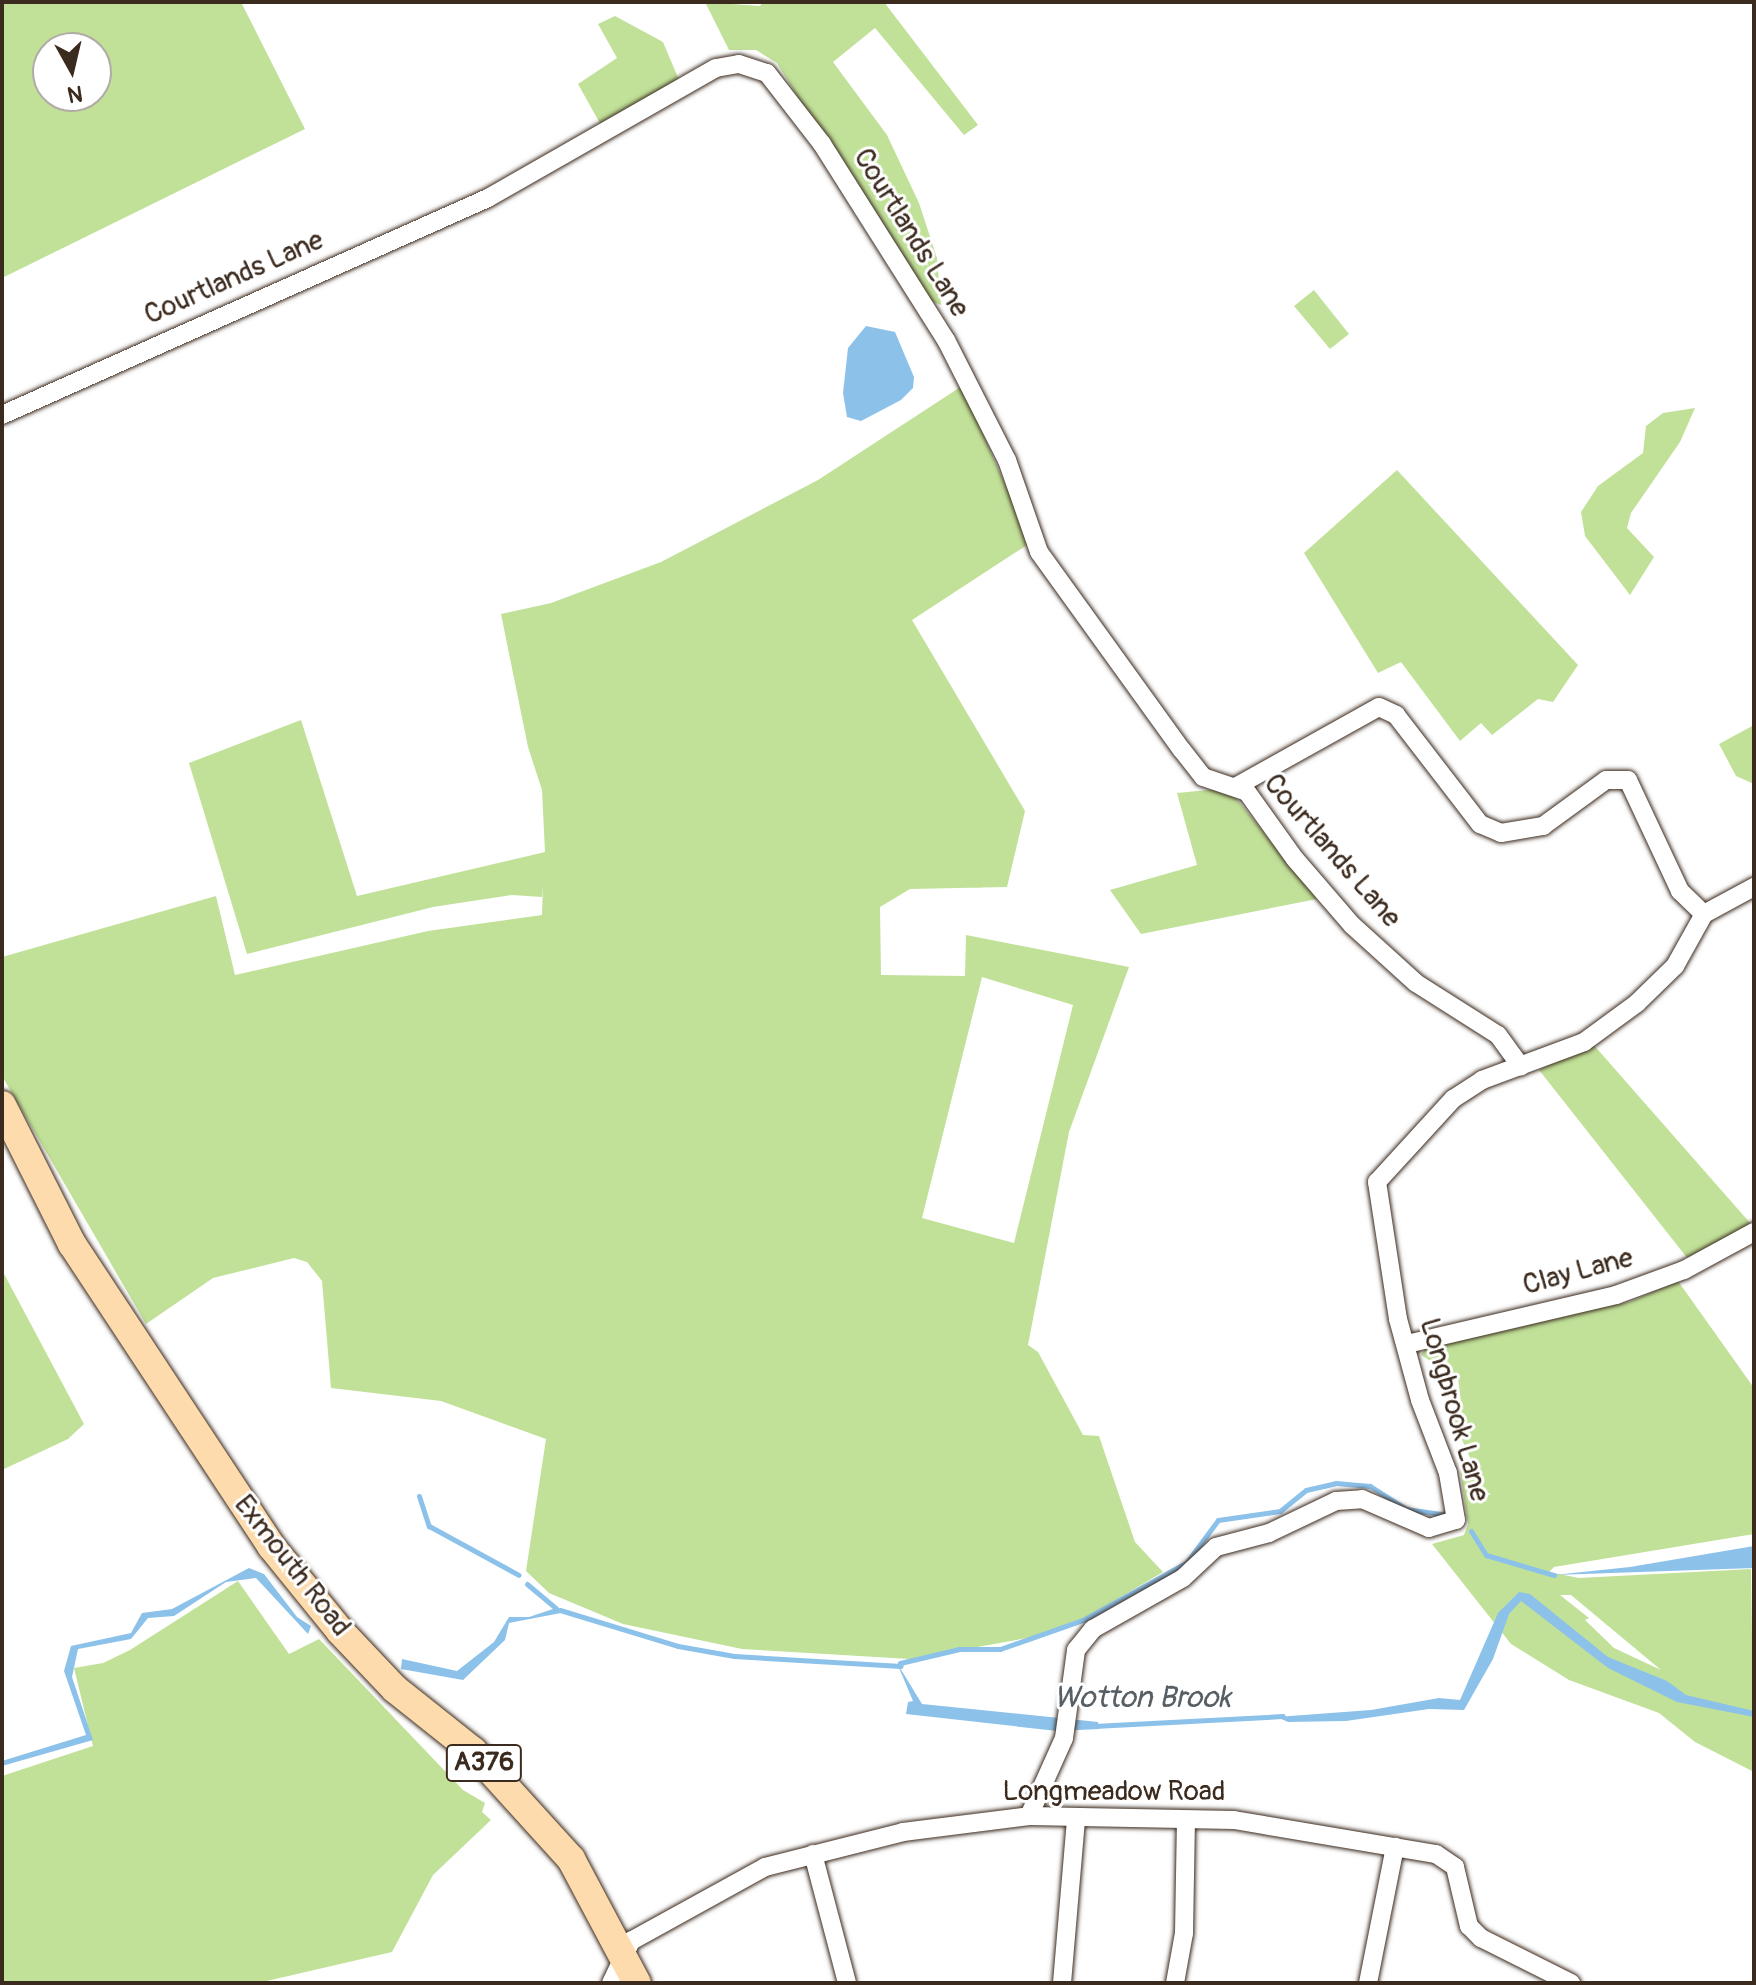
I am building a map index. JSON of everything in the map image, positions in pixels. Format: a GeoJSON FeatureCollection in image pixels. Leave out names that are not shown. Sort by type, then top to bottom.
{"type":"FeatureCollection","features":[{"type":"Feature","properties":{"kind":"highway","name":"Exmouth Road"},"geometry":{"type":"LineString","coordinates":[[2,1105],[88,1271],[271,1546],[351,1643],[395,1689],[473,1751],[566,1853],[624,1975]]}},
{"type":"Feature","properties":{"kind":"street","name":"Courtlands Lane"},"geometry":{"type":"LineString","coordinates":[[2,415],[488,198],[716,68],[739,64],[767,73],[822,144],[951,333],[1007,460],[1039,552],[1061,588],[1203,777],[1237,786],[1352,925],[1416,983],[1498,1035],[1521,1067]]}},
{"type":"Feature","properties":{"kind":"street"},"geometry":{"type":"LineString","coordinates":[[1237,786],[1379,707],[1396,715],[1480,824],[1501,833],[1543,826],[1606,780],[1628,780],[1680,891],[1704,914]]}},
{"type":"Feature","properties":{"kind":"street"},"geometry":{"type":"LineString","coordinates":[[1521,1067],[1584,1042],[1637,1003],[1675,966],[1704,914],[1754,887]]}},
{"type":"Feature","properties":{"kind":"street","name":"Longbrook Lane"},"geometry":{"type":"LineString","coordinates":[[1029,1816],[1064,1738],[1069,1715],[1072,1660],[1083,1639],[1183,1578],[1216,1547],[1269,1533],[1351,1497],[1414,1525],[1453,1523],[1456,1500],[1420,1400],[1398,1319],[1377,1182],[1453,1099],[1482,1080],[1521,1067]]}},
{"type":"Feature","properties":{"kind":"street","name":"Clay Lane"},"geometry":{"type":"LineString","coordinates":[[1407,1344],[1616,1295],[1684,1270],[1754,1232]]}},
{"type":"Feature","properties":{"kind":"street","name":"Longmeadow Road"},"geometry":{"type":"LineString","coordinates":[[624,1975],[631,1941],[709,1894],[765,1867],[967,1820],[1029,1816],[1281,1825],[1447,1859],[1455,1867],[1469,1926],[1496,1949],[1571,1983]]}},
{"type":"Feature","properties":{"kind":"street"},"geometry":{"type":"LineString","coordinates":[[1062,1983],[1076,1819]]}},
{"type":"Feature","properties":{"kind":"street"},"geometry":{"type":"LineString","coordinates":[[1175,1983],[1184,1933],[1186,1821]]}},
{"type":"Feature","properties":{"kind":"street"},"geometry":{"type":"LineString","coordinates":[[1368,1983],[1395,1847]]}},
{"type":"Feature","properties":{"kind":"street"},"geometry":{"type":"LineString","coordinates":[[813,1854],[847,1983]]}},
{"type":"Feature","properties":{"kind":"green space"},"geometry":{"type":"Polygon","coordinates":[[[2,2],[241,2],[305,129],[2,278],[2,2]]]}},
{"type":"Feature","properties":{"kind":"green space"},"geometry":{"type":"Polygon","coordinates":[[[705,2],[760,6],[763,2],[884,2],[978,125],[964,135],[875,28],[833,62],[887,135],[919,203],[937,258],[941,305],[925,299],[893,253],[777,63],[756,50],[729,50],[705,2]]]}},
{"type":"Feature","properties":{"kind":"green space"},"geometry":{"type":"Polygon","coordinates":[[[615,16],[663,42],[679,80],[602,127],[578,84],[617,58],[598,24],[615,16]]]}},
{"type":"Feature","properties":{"kind":"green space"},"geometry":{"type":"Polygon","coordinates":[[[1314,290],[1349,334],[1330,349],[1294,306],[1314,290]]]}},
{"type":"Feature","properties":{"kind":"green space"},"geometry":{"type":"Polygon","coordinates":[[[962,386],[1023,525],[1027,545],[912,620],[1025,811],[1007,887],[910,889],[880,907],[881,975],[965,976],[966,935],[1129,967],[1069,1132],[1028,1345],[1038,1352],[1083,1435],[1099,1436],[1135,1542],[1163,1572],[1083,1619],[1039,1636],[910,1659],[742,1649],[623,1624],[549,1593],[526,1571],[546,1439],[441,1401],[331,1388],[322,1281],[307,1262],[294,1258],[213,1278],[146,1324],[2,1076],[2,957],[216,896],[235,975],[428,931],[542,915],[543,884],[542,897],[512,895],[433,907],[247,954],[189,763],[301,720],[357,896],[545,852],[542,790],[528,747],[501,614],[551,603],[661,562],[818,480],[962,386]],[[982,977],[922,1218],[1014,1243],[1073,1005],[982,977]]]}},
{"type":"Feature","properties":{"kind":"green space"},"geometry":{"type":"Polygon","coordinates":[[[1695,408],[1680,442],[1631,513],[1627,528],[1654,557],[1630,595],[1585,536],[1581,512],[1598,486],[1643,453],[1646,426],[1663,413],[1695,408]]]}},
{"type":"Feature","properties":{"kind":"green space"},"geometry":{"type":"Polygon","coordinates":[[[1397,470],[1578,665],[1553,702],[1538,699],[1492,735],[1481,723],[1460,741],[1401,662],[1378,673],[1304,553],[1397,470]]]}},
{"type":"Feature","properties":{"kind":"green space"},"geometry":{"type":"Polygon","coordinates":[[[1754,725],[1754,784],[1736,776],[1719,744],[1754,725]]]}},
{"type":"Feature","properties":{"kind":"green space"},"geometry":{"type":"Polygon","coordinates":[[[1219,789],[1236,798],[1317,899],[1141,934],[1110,890],[1197,865],[1177,793],[1219,789]]]}},
{"type":"Feature","properties":{"kind":"green space"},"geometry":{"type":"Polygon","coordinates":[[[1592,1043],[1751,1224],[1688,1259],[1539,1070],[1592,1043]]]}},
{"type":"Feature","properties":{"kind":"green space"},"geometry":{"type":"Polygon","coordinates":[[[2,1270],[84,1424],[68,1439],[2,1470],[2,1270]]]}},
{"type":"Feature","properties":{"kind":"green space"},"geometry":{"type":"Polygon","coordinates":[[[1678,1281],[1754,1388],[1754,1534],[1554,1567],[1549,1572],[1579,1578],[1751,1569],[1754,1772],[1695,1742],[1659,1713],[1569,1680],[1511,1644],[1432,1544],[1464,1535],[1468,1524],[1460,1470],[1471,1460],[1451,1415],[1461,1403],[1458,1378],[1421,1355],[1428,1344],[1629,1302],[1678,1281]],[[1560,1595],[1589,1618],[1585,1620],[1614,1648],[1661,1670],[1571,1595],[1560,1595]]]}},
{"type":"Feature","properties":{"kind":"green space"},"geometry":{"type":"Polygon","coordinates":[[[238,1581],[289,1654],[319,1639],[463,1790],[485,1803],[482,1812],[491,1820],[433,1875],[392,1952],[258,1983],[2,1983],[2,1776],[93,1746],[74,1668],[103,1663],[130,1650],[238,1581]]]}},
{"type":"Feature","properties":{"kind":"water"},"geometry":{"type":"Polygon","coordinates":[[[866,326],[895,332],[914,377],[913,388],[901,400],[861,421],[847,417],[843,393],[848,348],[866,326]]]}},
{"type":"Feature","properties":{"kind":"water"},"geometry":{"type":"Polygon","coordinates":[[[1754,1546],[1754,1568],[1554,1575],[1630,1567],[1754,1546]]]}},
{"type":"Feature","properties":{"kind":"water"},"geometry":{"type":"Polygon","coordinates":[[[249,1568],[264,1574],[297,1617],[311,1626],[308,1634],[256,1578],[226,1582],[174,1616],[148,1618],[131,1639],[78,1649],[72,1677],[93,1740],[2,1766],[2,1761],[86,1735],[64,1671],[71,1646],[131,1633],[142,1613],[172,1609],[249,1568]]]}},
{"type":"Feature","properties":{"kind":"water"},"geometry":{"type":"Polygon","coordinates":[[[1519,1592],[1530,1594],[1608,1657],[1667,1681],[1686,1695],[1754,1711],[1754,1717],[1677,1702],[1608,1668],[1521,1601],[1509,1614],[1493,1659],[1464,1710],[1429,1709],[1346,1721],[1288,1722],[1277,1717],[1371,1710],[1439,1698],[1460,1700],[1498,1613],[1519,1592]]]}},
{"type":"Feature","properties":{"kind":"water"},"geometry":{"type":"Polygon","coordinates":[[[556,1608],[566,1612],[509,1623],[505,1640],[463,1680],[401,1669],[402,1659],[457,1671],[494,1642],[509,1617],[529,1617],[556,1608]]]}},
{"type":"Feature","properties":{"kind":"water"},"geometry":{"type":"Polygon","coordinates":[[[897,1663],[922,1704],[1098,1722],[1099,1729],[1057,1731],[906,1714],[908,1702],[913,1701],[897,1663]]]}},
{"type":"Feature","properties":{"kind":"waterway"},"geometry":{"type":"LineString","coordinates":[[900,1663],[959,1649],[1000,1649],[1083,1620],[1187,1562],[1218,1520],[1280,1511],[1306,1490],[1336,1483],[1370,1486],[1406,1509],[1443,1514]]}},
{"type":"Feature","properties":{"kind":"waterway"},"geometry":{"type":"LineString","coordinates":[[419,1496],[429,1526],[519,1575]]}},
{"type":"Feature","properties":{"kind":"waterway"},"geometry":{"type":"LineString","coordinates":[[1471,1531],[1486,1555],[1554,1575]]}},
{"type":"Feature","properties":{"kind":"waterway"},"geometry":{"type":"LineString","coordinates":[[527,1584],[556,1608]]}},
{"type":"Feature","properties":{"kind":"waterway","name":"Wotton Brook"},"geometry":{"type":"LineString","coordinates":[[560,1610],[678,1646],[734,1656],[901,1666]]}},
{"type":"Feature","properties":{"kind":"waterway","name":"Wotton Brook"},"geometry":{"type":"LineString","coordinates":[[1094,1726],[1283,1716]]}}]}
